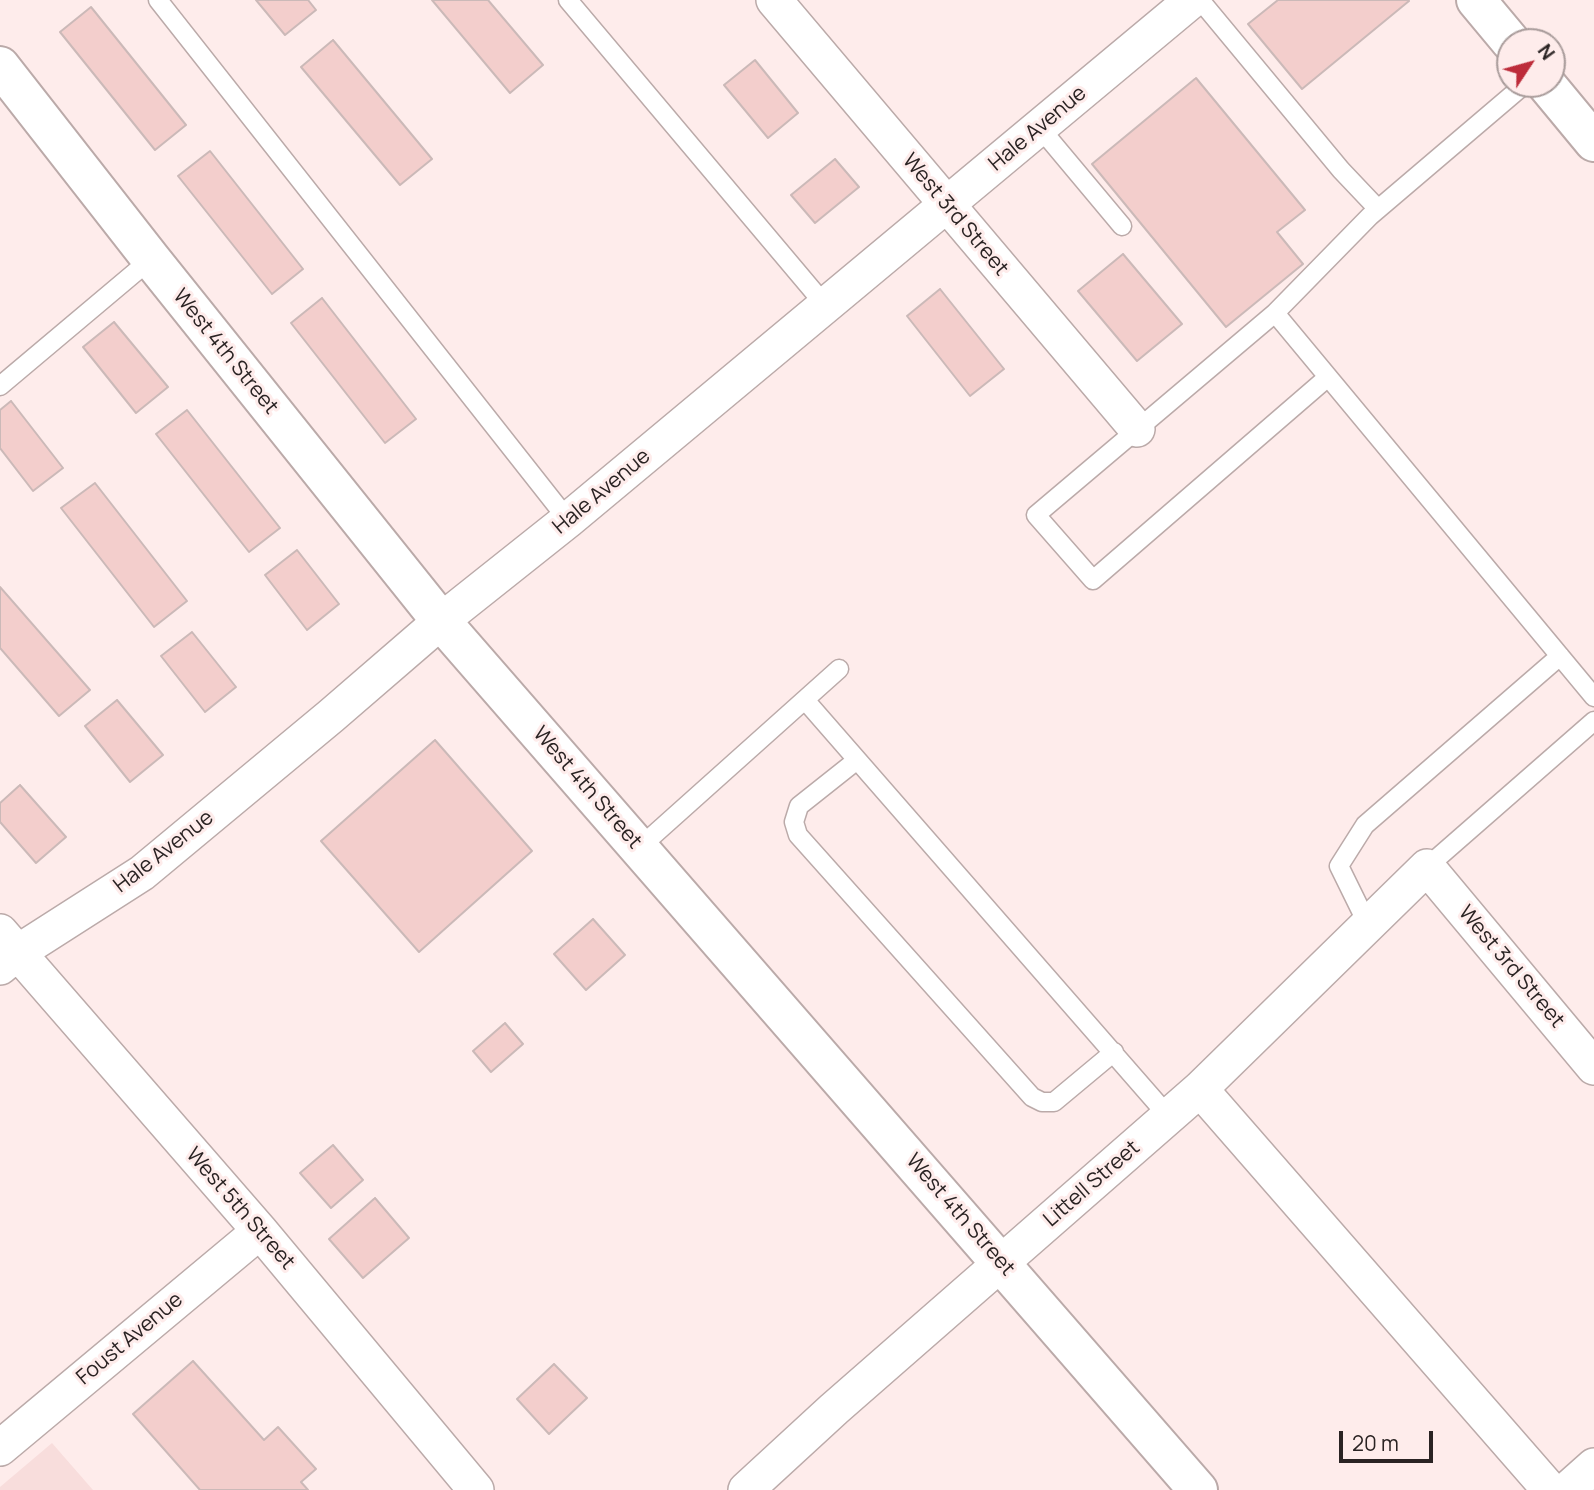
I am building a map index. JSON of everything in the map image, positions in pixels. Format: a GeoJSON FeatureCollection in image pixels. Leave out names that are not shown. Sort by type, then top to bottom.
{"type":"FeatureCollection","features":[{"type":"Feature","properties":{"kind":"main road"},"geometry":{"type":"LineString","coordinates":[[1476,0],[1499,28]]}},
{"type":"Feature","properties":{"kind":"main road","name":"West 4th Street"},"geometry":{"type":"LineString","coordinates":[[0,66],[441,621],[1198,1490]]}},
{"type":"Feature","properties":{"kind":"main road"},"geometry":{"type":"LineString","coordinates":[[1558,98],[1594,142]]}},
{"type":"Feature","properties":{"kind":"street","name":"West 3rd Street"},"geometry":{"type":"LineString","coordinates":[[774,0],[1137,429]]}},
{"type":"Feature","properties":{"kind":"street","name":"Hale Avenue"},"geometry":{"type":"LineString","coordinates":[[6,951],[142,873],[441,621],[568,520],[1192,0]]}},
{"type":"Feature","properties":{"kind":"street","name":"West 3rd Street"},"geometry":{"type":"LineString","coordinates":[[1427,867],[1594,1068]]}},
{"type":"Feature","properties":{"kind":"street","name":"Littell Street"},"geometry":{"type":"LineString","coordinates":[[746,1490],[834,1409],[1200,1090],[1427,867]]}},
{"type":"Feature","properties":{"kind":"street","name":"West 5th Street"},"geometry":{"type":"LineString","coordinates":[[6,951],[260,1231],[476,1490]]}},
{"type":"Feature","properties":{"kind":"street"},"geometry":{"type":"LineString","coordinates":[[1200,1090],[1550,1490]]}},
{"type":"Feature","properties":{"kind":"street","name":"Foust Avenue"},"geometry":{"type":"LineString","coordinates":[[0,1448],[260,1231]]}},
{"type":"Feature","properties":{"kind":"street"},"geometry":{"type":"LineString","coordinates":[[1567,1490],[1594,1466]]}},
{"type":"Feature","properties":{"kind":"lane"},"geometry":{"type":"LineString","coordinates":[[158,0],[568,520]]}},
{"type":"Feature","properties":{"kind":"lane"},"geometry":{"type":"LineString","coordinates":[[568,0],[825,305]]}},
{"type":"Feature","properties":{"kind":"lane"},"geometry":{"type":"LineString","coordinates":[[1200,0],[1341,170],[1378,209]]}},
{"type":"Feature","properties":{"kind":"lane"},"geometry":{"type":"LineString","coordinates":[[1328,377],[1093,580],[1036,515],[1275,313],[1378,209],[1509,98]]}},
{"type":"Feature","properties":{"kind":"lane"},"geometry":{"type":"LineString","coordinates":[[1040,128],[1122,226]]}},
{"type":"Feature","properties":{"kind":"lane"},"geometry":{"type":"LineString","coordinates":[[0,386],[151,259]]}},
{"type":"Feature","properties":{"kind":"lane"},"geometry":{"type":"LineString","coordinates":[[1275,313],[1594,697]]}},
{"type":"Feature","properties":{"kind":"lane"},"geometry":{"type":"LineString","coordinates":[[1368,925],[1339,866],[1364,825],[1560,656]]}},
{"type":"Feature","properties":{"kind":"lane"},"geometry":{"type":"LineString","coordinates":[[639,848],[839,669]]}},
{"type":"Feature","properties":{"kind":"lane"},"geometry":{"type":"LineString","coordinates":[[804,699],[1169,1117]]}},
{"type":"Feature","properties":{"kind":"lane"},"geometry":{"type":"LineString","coordinates":[[1427,867],[1594,721]]}},
{"type":"Feature","properties":{"kind":"lane"},"geometry":{"type":"LineString","coordinates":[[857,760],[799,806],[794,822],[798,835],[1032,1097],[1042,1102],[1054,1102],[1114,1052]]}},
{"type":"Feature","properties":{"kind":"shaded area"},"geometry":{"type":"Polygon","coordinates":[[[52,1443],[93,1490],[0,1490],[0,1487],[52,1443]]]}},
{"type":"Feature","properties":{"kind":"building"},"geometry":{"type":"Polygon","coordinates":[[[256,0],[308,0],[316,10],[285,35],[256,0]]]}},
{"type":"Feature","properties":{"kind":"building"},"geometry":{"type":"Polygon","coordinates":[[[432,0],[488,0],[543,65],[510,93],[432,0]]]}},
{"type":"Feature","properties":{"kind":"building"},"geometry":{"type":"Polygon","coordinates":[[[1278,0],[1409,1],[1302,89],[1248,24],[1278,0]]]}},
{"type":"Feature","properties":{"kind":"building"},"geometry":{"type":"Polygon","coordinates":[[[91,7],[186,125],[155,150],[60,32],[91,7]]]}},
{"type":"Feature","properties":{"kind":"building"},"geometry":{"type":"Polygon","coordinates":[[[333,40],[432,159],[400,185],[301,67],[333,40]]]}},
{"type":"Feature","properties":{"kind":"building"},"geometry":{"type":"Polygon","coordinates":[[[755,60],[798,113],[768,138],[724,85],[755,60]]]}},
{"type":"Feature","properties":{"kind":"building"},"geometry":{"type":"Polygon","coordinates":[[[1196,78],[1305,210],[1277,232],[1303,264],[1226,327],[1092,164],[1196,78]]]}},
{"type":"Feature","properties":{"kind":"building"},"geometry":{"type":"Polygon","coordinates":[[[210,151],[303,269],[272,294],[178,176],[210,151]]]}},
{"type":"Feature","properties":{"kind":"building"},"geometry":{"type":"Polygon","coordinates":[[[835,159],[859,187],[815,223],[791,195],[835,159]]]}},
{"type":"Feature","properties":{"kind":"building"},"geometry":{"type":"Polygon","coordinates":[[[1123,254],[1182,324],[1137,361],[1078,291],[1123,254]]]}},
{"type":"Feature","properties":{"kind":"building"},"geometry":{"type":"Polygon","coordinates":[[[940,289],[1004,369],[970,396],[907,316],[940,289]]]}},
{"type":"Feature","properties":{"kind":"building"},"geometry":{"type":"Polygon","coordinates":[[[322,298],[416,419],[385,443],[291,323],[322,298]]]}},
{"type":"Feature","properties":{"kind":"building"},"geometry":{"type":"Polygon","coordinates":[[[114,322],[168,387],[136,413],[83,347],[114,322]]]}},
{"type":"Feature","properties":{"kind":"building"},"geometry":{"type":"Polygon","coordinates":[[[11,401],[63,468],[33,491],[0,448],[0,410],[11,401]]]}},
{"type":"Feature","properties":{"kind":"building"},"geometry":{"type":"Polygon","coordinates":[[[187,410],[280,528],[249,552],[156,434],[187,410]]]}},
{"type":"Feature","properties":{"kind":"building"},"geometry":{"type":"Polygon","coordinates":[[[95,483],[187,601],[154,627],[61,508],[95,483]]]}},
{"type":"Feature","properties":{"kind":"building"},"geometry":{"type":"Polygon","coordinates":[[[297,550],[339,604],[307,630],[265,575],[297,550]]]}},
{"type":"Feature","properties":{"kind":"building"},"geometry":{"type":"Polygon","coordinates":[[[0,587],[90,690],[59,716],[0,648],[0,587]]]}},
{"type":"Feature","properties":{"kind":"building"},"geometry":{"type":"Polygon","coordinates":[[[192,632],[236,687],[205,712],[161,656],[192,632]]]}},
{"type":"Feature","properties":{"kind":"building"},"geometry":{"type":"Polygon","coordinates":[[[117,700],[163,755],[130,782],[85,726],[117,700]]]}},
{"type":"Feature","properties":{"kind":"building"},"geometry":{"type":"Polygon","coordinates":[[[435,740],[532,851],[419,952],[321,841],[435,740]]]}},
{"type":"Feature","properties":{"kind":"building"},"geometry":{"type":"Polygon","coordinates":[[[20,785],[66,837],[36,863],[0,822],[0,803],[20,785]]]}},
{"type":"Feature","properties":{"kind":"building"},"geometry":{"type":"Polygon","coordinates":[[[593,919],[625,955],[586,990],[554,954],[593,919]]]}},
{"type":"Feature","properties":{"kind":"building"},"geometry":{"type":"Polygon","coordinates":[[[505,1023],[523,1044],[491,1072],[473,1051],[505,1023]]]}},
{"type":"Feature","properties":{"kind":"building"},"geometry":{"type":"Polygon","coordinates":[[[333,1145],[363,1180],[331,1208],[300,1173],[333,1145]]]}},
{"type":"Feature","properties":{"kind":"building"},"geometry":{"type":"Polygon","coordinates":[[[375,1198],[409,1238],[363,1278],[329,1239],[375,1198]]]}},
{"type":"Feature","properties":{"kind":"building"},"geometry":{"type":"Polygon","coordinates":[[[193,1361],[264,1440],[278,1427],[316,1469],[301,1482],[308,1490],[200,1490],[133,1414],[193,1361]]]}},
{"type":"Feature","properties":{"kind":"building"},"geometry":{"type":"Polygon","coordinates":[[[554,1364],[587,1398],[549,1434],[517,1399],[554,1364]]]}}]}
